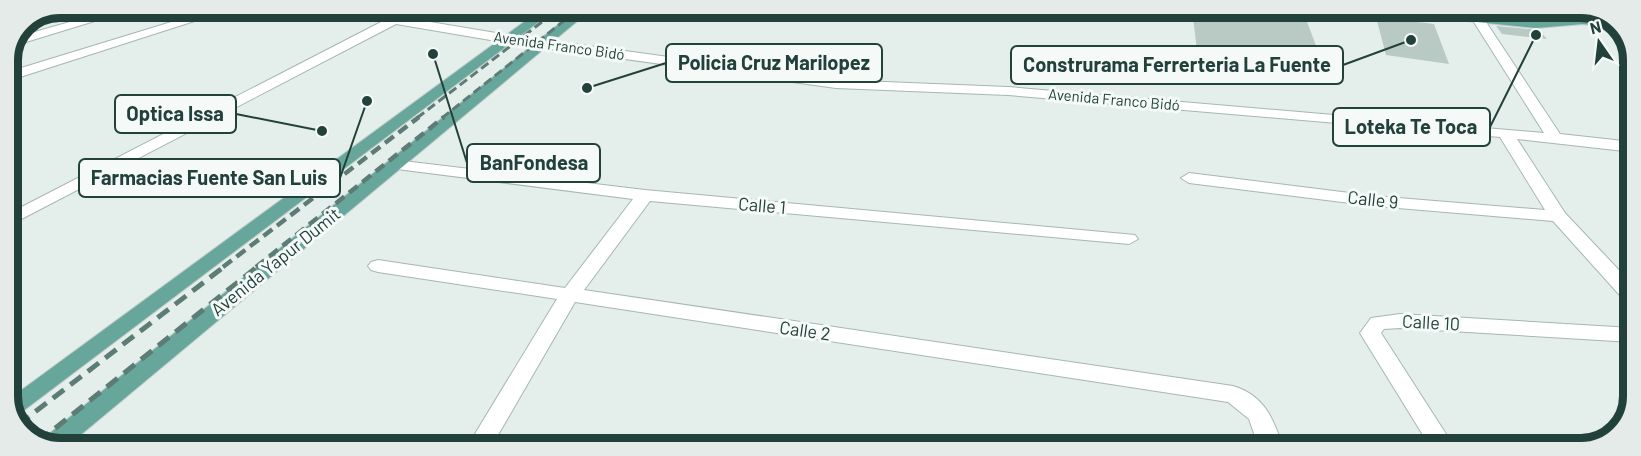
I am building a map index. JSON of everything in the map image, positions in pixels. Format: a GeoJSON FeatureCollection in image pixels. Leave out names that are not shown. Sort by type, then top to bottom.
{"type":"FeatureCollection","features":[{"type":"Feature","properties":{"kind":"main road"},"geometry":{"type":"LineString","coordinates":[[19,404],[537,18]]}},
{"type":"Feature","properties":{"kind":"main road","name":"Avenida Yapur Dumit"},"geometry":{"type":"LineString","coordinates":[[60,438],[574,18]]}},
{"type":"Feature","properties":{"kind":"main road"},"geometry":{"type":"LineString","coordinates":[[1472,18],[1536,24],[1581,21]]}},
{"type":"Feature","properties":{"kind":"main road"},"geometry":{"type":"LineString","coordinates":[[1560,18],[1601,23]]}},
{"type":"Feature","properties":{"kind":"street"},"geometry":{"type":"LineString","coordinates":[[24,39],[96,18]]}},
{"type":"Feature","properties":{"kind":"street"},"geometry":{"type":"LineString","coordinates":[[18,73],[197,18]]}},
{"type":"Feature","properties":{"kind":"street","name":"Avenida Franco Bidó"},"geometry":{"type":"LineString","coordinates":[[386,18],[542,44],[836,84],[1008,91],[1505,133],[1623,146]]}},
{"type":"Feature","properties":{"kind":"street"},"geometry":{"type":"LineString","coordinates":[[1478,19],[1554,138]]}},
{"type":"Feature","properties":{"kind":"street"},"geometry":{"type":"LineString","coordinates":[[18,216],[394,20]]}},
{"type":"Feature","properties":{"kind":"street"},"geometry":{"type":"LineString","coordinates":[[1505,133],[1558,216],[1623,286]]}},
{"type":"Feature","properties":{"kind":"street","name":"Calle 1"},"geometry":{"type":"LineString","coordinates":[[395,165],[645,195],[1129,239]]}},
{"type":"Feature","properties":{"kind":"street","name":"Calle 9"},"geometry":{"type":"LineString","coordinates":[[1189,178],[1374,201],[1558,216]]}},
{"type":"Feature","properties":{"kind":"street"},"geometry":{"type":"LineString","coordinates":[[483,438],[569,296],[645,195]]}},
{"type":"Feature","properties":{"kind":"street","name":"Calle 2"},"geometry":{"type":"LineString","coordinates":[[378,266],[1233,394],[1249,401],[1260,413],[1268,438]]}},
{"type":"Feature","properties":{"kind":"street","name":"Calle 10"},"geometry":{"type":"LineString","coordinates":[[1437,438],[1370,333],[1378,323],[1400,321],[1623,334]]}},
{"type":"Feature","properties":{"kind":"building"},"geometry":{"type":"Polygon","coordinates":[[[1193,18],[1306,18],[1318,51],[1261,45],[1268,75],[1199,67],[1193,18]]]}},
{"type":"Feature","properties":{"kind":"building"},"geometry":{"type":"Polygon","coordinates":[[[1376,18],[1434,24],[1449,64],[1386,55],[1376,18]]]}},
{"type":"Feature","properties":{"kind":"building"},"geometry":{"type":"Polygon","coordinates":[[[1496,26],[1539,30],[1547,39],[1502,34],[1496,26]]]}},
{"type":"Feature","properties":{"kind":"railway"},"geometry":{"type":"LineString","coordinates":[[417,118],[547,18]]}},
{"type":"Feature","properties":{"kind":"railway"},"geometry":{"type":"LineString","coordinates":[[442,118],[567,18]]}},
{"type":"Feature","properties":{"kind":"railway"},"geometry":{"type":"LineString","coordinates":[[223,267],[419,117]]}},
{"type":"Feature","properties":{"kind":"railway"},"geometry":{"type":"LineString","coordinates":[[256,267],[444,117]]}},
{"type":"Feature","properties":{"kind":"railway"},"geometry":{"type":"LineString","coordinates":[[25,419],[225,266]]}},
{"type":"Feature","properties":{"kind":"railway"},"geometry":{"type":"LineString","coordinates":[[46,436],[258,266]]}},
{"type":"Feature","properties":{"kind":"place","name":"Loteka Te Toca"},"geometry":{"type":"Point","coordinates":[1536,35]}},
{"type":"Feature","properties":{"kind":"place","name":"Construrama Ferrerteria La Fuente"},"geometry":{"type":"Point","coordinates":[1411,40]}},
{"type":"Feature","properties":{"kind":"place","name":"BanFondesa"},"geometry":{"type":"Point","coordinates":[433,54]}},
{"type":"Feature","properties":{"kind":"place","name":"Policia Cruz Marilopez"},"geometry":{"type":"Point","coordinates":[587,88]}},
{"type":"Feature","properties":{"kind":"place","name":"Farmacias Fuente San Luis"},"geometry":{"type":"Point","coordinates":[367,101]}},
{"type":"Feature","properties":{"kind":"place","name":"Optica Issa"},"geometry":{"type":"Point","coordinates":[322,131]}}]}
